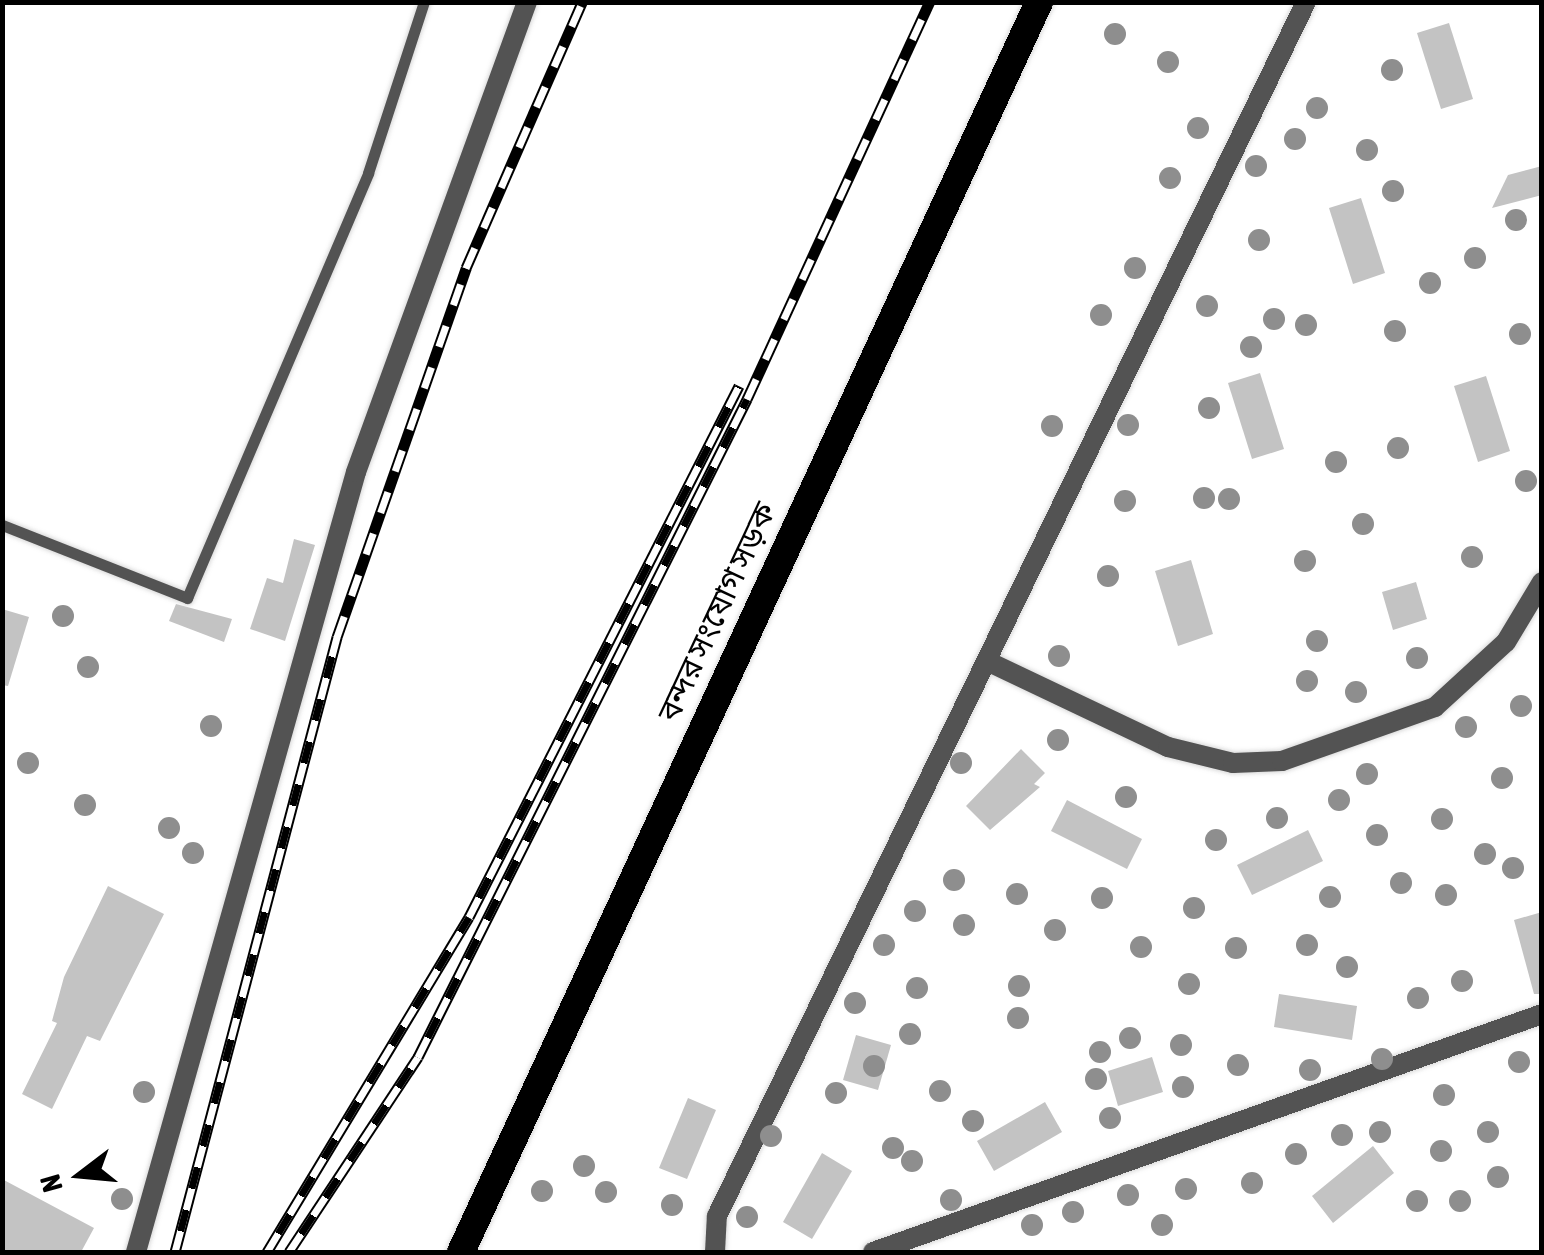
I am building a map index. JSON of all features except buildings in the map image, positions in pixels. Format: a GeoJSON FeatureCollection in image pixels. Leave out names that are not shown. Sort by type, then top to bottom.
{"type":"FeatureCollection","features":[{"type":"Feature","properties":{"kind":"highway","name":"বন্দর সংযোগ সড়ক"},"geometry":{"type":"LineString","coordinates":[[461,1252],[1040,2]]}},
{"type":"Feature","properties":{"kind":"street"},"geometry":{"type":"LineString","coordinates":[[136,1252],[356,472],[527,2]]}},
{"type":"Feature","properties":{"kind":"street"},"geometry":{"type":"LineString","coordinates":[[715,1252],[718,1216],[990,662],[1306,2]]}},
{"type":"Feature","properties":{"kind":"street"},"geometry":{"type":"LineString","coordinates":[[990,662],[1168,747],[1233,763],[1282,761],[1435,707],[1506,642],[1542,582]]}},
{"type":"Feature","properties":{"kind":"street"},"geometry":{"type":"LineString","coordinates":[[872,1252],[1542,1014]]}},
{"type":"Feature","properties":{"kind":"lane"},"geometry":{"type":"LineString","coordinates":[[2,525],[188,598],[368,173],[424,2]]}},
{"type":"Feature","properties":{"kind":"railway"},"geometry":{"type":"LineString","coordinates":[[175,1252],[337,637],[466,268],[582,2]]}},
{"type":"Feature","properties":{"kind":"railway"},"geometry":{"type":"LineString","coordinates":[[289,1252],[418,1057],[747,399],[930,2]]}},
{"type":"Feature","properties":{"kind":"railway"},"geometry":{"type":"LineString","coordinates":[[267,1252],[469,917],[739,386]]}}]}
